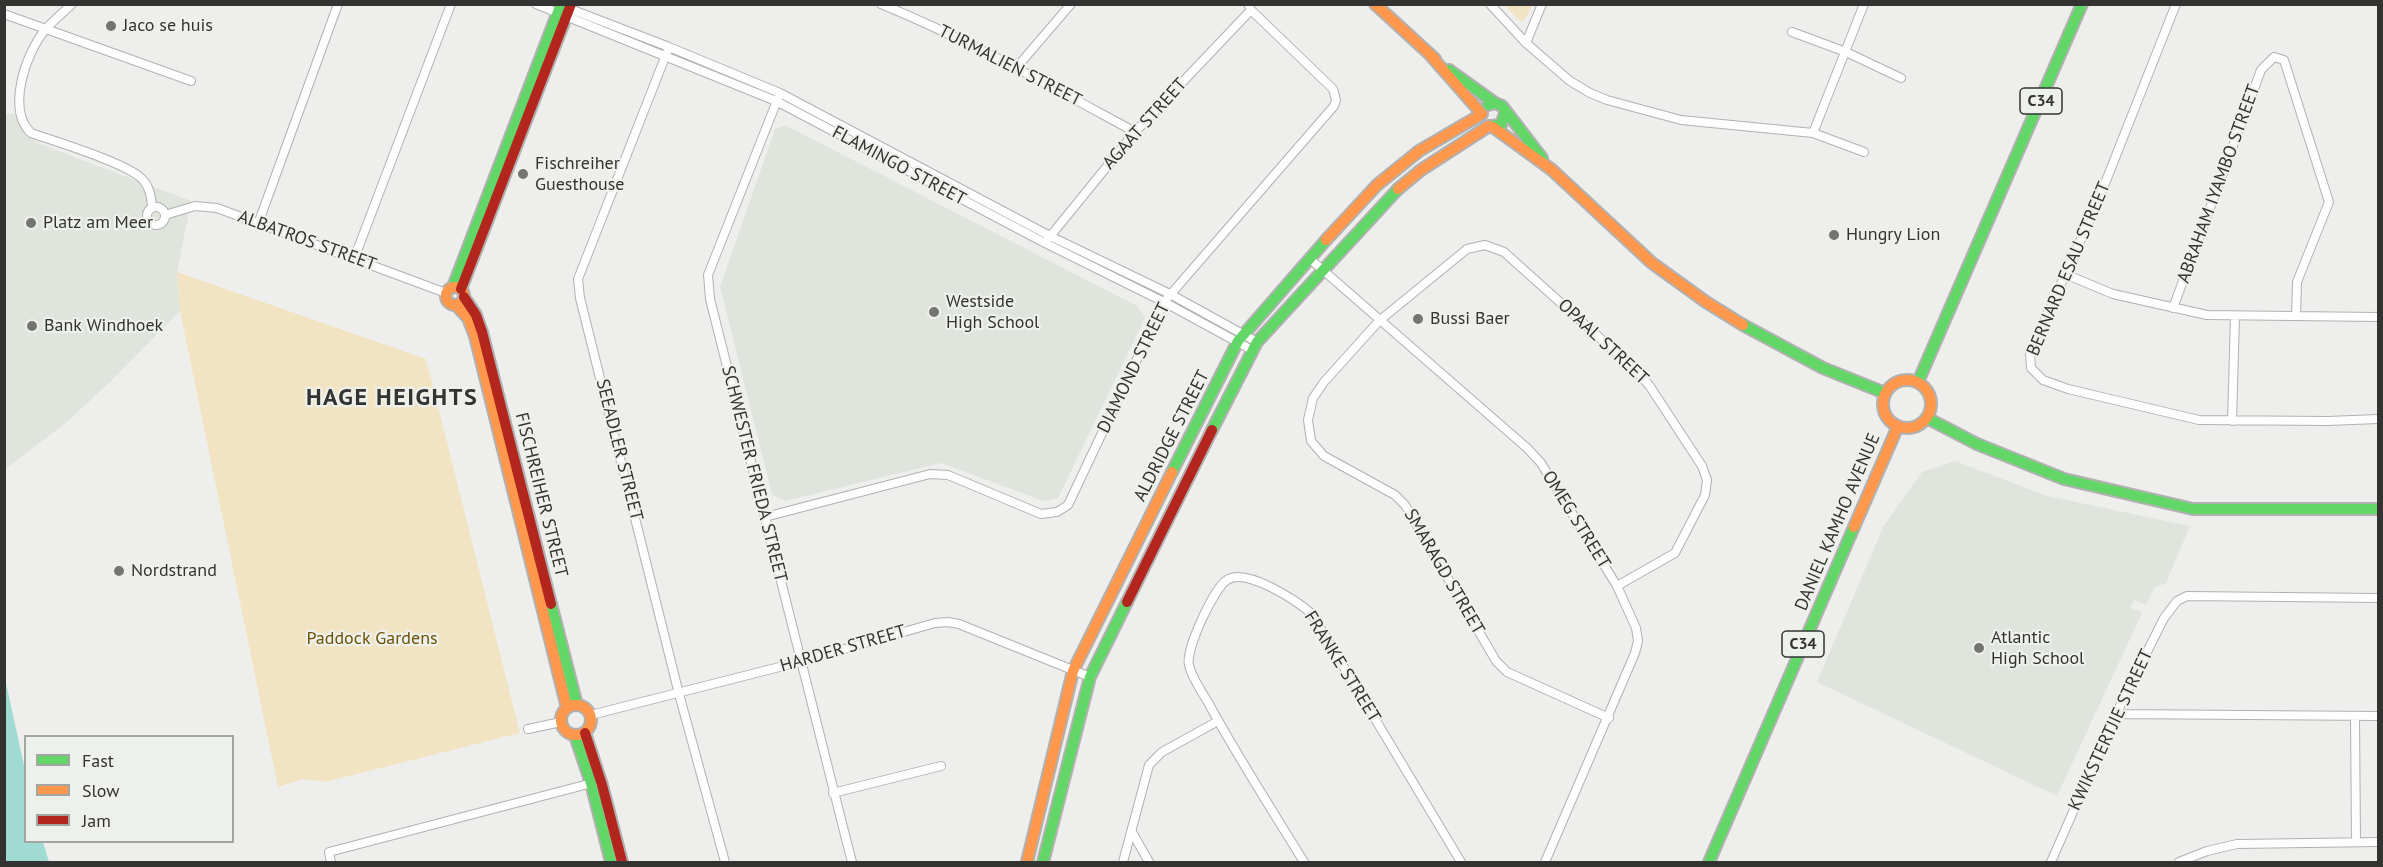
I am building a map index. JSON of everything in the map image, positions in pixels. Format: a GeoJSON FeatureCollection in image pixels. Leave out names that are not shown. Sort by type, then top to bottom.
{"type":"FeatureCollection","features":[{"type":"Feature","properties":{"kind":"street"},"geometry":{"type":"LineString","coordinates":[[72,4],[46,28],[31,52],[23,77],[20,115],[31,133],[124,168],[141,178],[152,196],[153,208]]}},
{"type":"Feature","properties":{"kind":"street"},"geometry":{"type":"LineString","coordinates":[[258,224],[338,4]]}},
{"type":"Feature","properties":{"kind":"street"},"geometry":{"type":"LineString","coordinates":[[354,259],[451,4]]}},
{"type":"Feature","properties":{"kind":"street","name":"FLAMINGO STREET"},"geometry":{"type":"LineString","coordinates":[[536,4],[563,8],[778,97],[1164,302],[1241,338]]}},
{"type":"Feature","properties":{"kind":"street","name":"TURMALIEN STREET"},"geometry":{"type":"LineString","coordinates":[[881,4],[1017,68],[1136,132]]}},
{"type":"Feature","properties":{"kind":"street"},"geometry":{"type":"LineString","coordinates":[[1017,68],[1071,4]]}},
{"type":"Feature","properties":{"kind":"street"},"geometry":{"type":"LineString","coordinates":[[1375,4],[1431,56],[1482,114]]}},
{"type":"Feature","properties":{"kind":"street"},"geometry":{"type":"LineString","coordinates":[[1490,4],[1526,43],[1570,81],[1607,100],[1681,120],[1812,133],[1864,152]]}},
{"type":"Feature","properties":{"kind":"street"},"geometry":{"type":"LineString","coordinates":[[1526,43],[1542,4]]}},
{"type":"Feature","properties":{"kind":"street"},"geometry":{"type":"LineString","coordinates":[[1812,133],[1864,4]]}},
{"type":"Feature","properties":{"kind":"street","name":"C34"},"geometry":{"type":"LineString","coordinates":[[1918,382],[2082,4]]}},
{"type":"Feature","properties":{"kind":"street","name":"BERNARD ESAU STREET"},"geometry":{"type":"LineString","coordinates":[[2176,4],[2098,201],[2030,353],[2031,369],[2043,380],[2068,388],[2199,420],[2379,419]]}},
{"type":"Feature","properties":{"kind":"street","name":"AGAAT STREET"},"geometry":{"type":"LineString","coordinates":[[1048,239],[1136,132],[1250,7]]}},
{"type":"Feature","properties":{"kind":"street","name":"DIAMOND STREET"},"geometry":{"type":"LineString","coordinates":[[765,517],[930,474],[948,475],[1041,514],[1057,512],[1068,505],[1164,302],[1334,106],[1336,100],[1333,89],[1250,7]]}},
{"type":"Feature","properties":{"kind":"street"},"geometry":{"type":"LineString","coordinates":[[456,294],[563,8]]}},
{"type":"Feature","properties":{"kind":"street"},"geometry":{"type":"LineString","coordinates":[[4,14],[191,81]]}},
{"type":"Feature","properties":{"kind":"street"},"geometry":{"type":"LineString","coordinates":[[1792,32],[1846,52],[1901,78]]}},
{"type":"Feature","properties":{"kind":"street","name":"SEEADLER STREET"},"geometry":{"type":"LineString","coordinates":[[667,51],[578,279],[580,298],[678,694],[725,862]]}},
{"type":"Feature","properties":{"kind":"street"},"geometry":{"type":"LineString","coordinates":[[1431,56],[1502,106],[1505,113],[1552,170],[1650,261],[1701,299],[1765,338],[1826,370],[1885,393],[1898,381],[1918,382],[1926,388],[1931,401],[1927,417],[1977,444],[2064,479],[2193,509],[2379,509]]}},
{"type":"Feature","properties":{"kind":"street","name":"ABRAHAM IYAMBO STREET"},"geometry":{"type":"LineString","coordinates":[[2173,308],[2261,70],[2274,57],[2284,60],[2329,202],[2298,282],[2296,316]]}},
{"type":"Feature","properties":{"kind":"street","name":"SCHWESTER FRIEDA STREET"},"geometry":{"type":"LineString","coordinates":[[778,97],[708,275],[710,299],[799,662],[852,862]]}},
{"type":"Feature","properties":{"kind":"street"},"geometry":{"type":"LineString","coordinates":[[1495,103],[1485,107],[1482,114],[1483,121],[1552,170]]}},
{"type":"Feature","properties":{"kind":"street"},"geometry":{"type":"LineString","coordinates":[[1491,127],[1504,122],[1505,113]]}},
{"type":"Feature","properties":{"kind":"street","name":"ALDRIDGE STREET"},"geometry":{"type":"LineString","coordinates":[[1027,862],[1073,671],[1241,338],[1309,258],[1398,166],[1482,114]]}},
{"type":"Feature","properties":{"kind":"street","name":"ALDRIDGE STREET"},"geometry":{"type":"LineString","coordinates":[[1043,862],[1090,677],[1254,346],[1399,188],[1421,170],[1491,127]]}},
{"type":"Feature","properties":{"kind":"street","name":"ALBATROS STREET"},"geometry":{"type":"LineString","coordinates":[[165,215],[195,206],[217,208],[456,294]]}},
{"type":"Feature","properties":{"kind":"street"},"geometry":{"type":"LineString","coordinates":[[158,207],[165,215],[164,220],[155,225],[147,217],[148,212],[153,208],[158,207]]}},
{"type":"Feature","properties":{"kind":"street","name":"FLAMINGO STREET"},"geometry":{"type":"LineString","coordinates":[[1048,239],[1170,294],[1254,346]]}},
{"type":"Feature","properties":{"kind":"street","name":"OPAAL STREET"},"geometry":{"type":"LineString","coordinates":[[1380,321],[1467,249],[1485,245],[1504,252],[1649,385],[1702,466],[1707,480],[1705,495],[1675,553],[1617,586]]}},
{"type":"Feature","properties":{"kind":"street","name":"OMEG STREET"},"geometry":{"type":"LineString","coordinates":[[1309,258],[1527,448],[1541,463],[1617,586],[1636,628],[1638,640],[1609,718],[1545,862]]}},
{"type":"Feature","properties":{"kind":"street"},"geometry":{"type":"LineString","coordinates":[[2065,274],[2113,294],[2208,315],[2379,317]]}},
{"type":"Feature","properties":{"kind":"street","name":"FISCHREIHER STREET"},"geometry":{"type":"LineString","coordinates":[[456,294],[473,330],[572,707]]}},
{"type":"Feature","properties":{"kind":"street"},"geometry":{"type":"LineString","coordinates":[[2232,421],[2235,316]]}},
{"type":"Feature","properties":{"kind":"street","name":"SMARAGD STREET"},"geometry":{"type":"LineString","coordinates":[[1380,321],[1324,382],[1313,398],[1308,420],[1311,441],[1324,456],[1395,495],[1405,505],[1496,661],[1507,672],[1609,718]]}},
{"type":"Feature","properties":{"kind":"street","name":"DANIEL KAMHO AVENUE"},"geometry":{"type":"LineString","coordinates":[[1885,393],[1883,400],[1885,413],[1888,419],[1898,426],[1912,428],[1920,425],[1927,417]]}},
{"type":"Feature","properties":{"kind":"street","name":"DANIEL KAMHO AVENUE"},"geometry":{"type":"LineString","coordinates":[[1708,862],[1898,426]]}},
{"type":"Feature","properties":{"kind":"street","name":"FRANKE STREET"},"geometry":{"type":"LineString","coordinates":[[1304,862],[1218,722],[1189,667],[1188,656],[1218,588],[1228,579],[1240,576],[1252,579],[1302,606],[1312,614],[1461,862]]}},
{"type":"Feature","properties":{"kind":"street","name":"KWIKSTERTJIE STREET"},"geometry":{"type":"LineString","coordinates":[[2051,862],[2115,714],[2164,618],[2177,601],[2187,596],[2379,598]]}},
{"type":"Feature","properties":{"kind":"street","name":"HARDER STREET"},"geometry":{"type":"LineString","coordinates":[[591,716],[799,662],[935,623],[959,624],[1090,677]]}},
{"type":"Feature","properties":{"kind":"street"},"geometry":{"type":"LineString","coordinates":[[572,707],[586,708],[591,716],[590,727],[580,734],[567,733],[561,722],[563,713],[572,707]]}},
{"type":"Feature","properties":{"kind":"street"},"geometry":{"type":"LineString","coordinates":[[2115,714],[2379,716]]}},
{"type":"Feature","properties":{"kind":"street"},"geometry":{"type":"LineString","coordinates":[[2355,716],[2356,842]]}},
{"type":"Feature","properties":{"kind":"street"},"geometry":{"type":"LineString","coordinates":[[528,729],[561,722]]}},
{"type":"Feature","properties":{"kind":"street"},"geometry":{"type":"LineString","coordinates":[[1123,862],[1149,765],[1162,752],[1218,722]]}},
{"type":"Feature","properties":{"kind":"street"},"geometry":{"type":"LineString","coordinates":[[580,734],[622,862]]}},
{"type":"Feature","properties":{"kind":"street"},"geometry":{"type":"LineString","coordinates":[[833,793],[941,766]]}},
{"type":"Feature","properties":{"kind":"street"},"geometry":{"type":"LineString","coordinates":[[331,862],[329,852],[596,782]]}},
{"type":"Feature","properties":{"kind":"street"},"geometry":{"type":"LineString","coordinates":[[596,782],[611,862]]}},
{"type":"Feature","properties":{"kind":"street"},"geometry":{"type":"LineString","coordinates":[[1132,832],[1149,862]]}},
{"type":"Feature","properties":{"kind":"street"},"geometry":{"type":"LineString","coordinates":[[2179,862],[2208,851],[2237,844],[2379,842]]}},
{"type":"Feature","properties":{"kind":"shaded area"},"geometry":{"type":"Polygon","coordinates":[[[5,114],[16,114],[28,135],[40,144],[191,201],[177,272],[180,311],[67,422],[5,469],[5,114]]]}},
{"type":"Feature","properties":{"kind":"shaded area","name":"Westside High School"},"geometry":{"type":"Polygon","coordinates":[[[785,125],[1137,306],[1145,318],[1058,498],[1044,501],[941,463],[785,501],[772,494],[720,287],[775,129],[785,125]]]}},
{"type":"Feature","properties":{"kind":"shaded area","name":"Atlantic High School"},"geometry":{"type":"Polygon","coordinates":[[[1955,461],[2047,496],[2190,526],[2166,583],[2154,588],[2146,605],[2135,600],[2130,607],[2142,613],[2057,796],[1817,682],[1883,527],[1922,472],[1955,461]]]}},
{"type":"Feature","properties":{"kind":"green space"},"geometry":{"type":"Polygon","coordinates":[[[1504,5],[1532,5],[1524,21],[1520,21],[1504,5]]]}},
{"type":"Feature","properties":{"kind":"green space","name":"Paddock Gardens"},"geometry":{"type":"Polygon","coordinates":[[[177,272],[426,359],[520,733],[325,782],[303,779],[278,787],[180,311],[177,272]]]}},
{"type":"Feature","properties":{"kind":"water"},"geometry":{"type":"Polygon","coordinates":[[[4,674],[24,765],[24,843],[43,843],[49,862],[5,862],[4,674]]]}},
{"type":"Feature","properties":{"kind":"traffic: fast"},"geometry":{"type":"LineString","coordinates":[[453,287],[561,4]]}},
{"type":"Feature","properties":{"kind":"traffic: fast"},"geometry":{"type":"LineString","coordinates":[[1918,382],[2082,4]]}},
{"type":"Feature","properties":{"kind":"traffic: fast"},"geometry":{"type":"LineString","coordinates":[[1449,70],[1495,103]]}},
{"type":"Feature","properties":{"kind":"traffic: fast"},"geometry":{"type":"LineString","coordinates":[[1488,105],[1495,103],[1502,106],[1542,158]]}},
{"type":"Feature","properties":{"kind":"traffic: fast"},"geometry":{"type":"LineString","coordinates":[[1490,126],[1501,125],[1505,113]]}},
{"type":"Feature","properties":{"kind":"traffic: fast"},"geometry":{"type":"LineString","coordinates":[[1212,430],[1257,342],[1398,189]]}},
{"type":"Feature","properties":{"kind":"traffic: fast"},"geometry":{"type":"LineString","coordinates":[[1172,472],[1238,341],[1326,240]]}},
{"type":"Feature","properties":{"kind":"traffic: fast"},"geometry":{"type":"LineString","coordinates":[[1743,325],[1823,368],[1885,393]]}},
{"type":"Feature","properties":{"kind":"traffic: fast"},"geometry":{"type":"LineString","coordinates":[[1927,418],[1977,444],[2064,479],[2193,509],[2378,509]]}},
{"type":"Feature","properties":{"kind":"traffic: fast"},"geometry":{"type":"LineString","coordinates":[[1709,862],[1854,527]]}},
{"type":"Feature","properties":{"kind":"traffic: fast"},"geometry":{"type":"LineString","coordinates":[[1043,862],[1090,677],[1127,602]]}},
{"type":"Feature","properties":{"kind":"traffic: fast"},"geometry":{"type":"LineString","coordinates":[[551,604],[577,705]]}},
{"type":"Feature","properties":{"kind":"traffic: fast"},"geometry":{"type":"LineString","coordinates":[[575,736],[591,783],[611,862]]}},
{"type":"Feature","properties":{"kind":"traffic: slow"},"geometry":{"type":"LineString","coordinates":[[1375,4],[1435,59]]}},
{"type":"Feature","properties":{"kind":"traffic: slow"},"geometry":{"type":"LineString","coordinates":[[1326,240],[1377,185],[1419,151],[1482,114],[1431,56]]}},
{"type":"Feature","properties":{"kind":"traffic: slow"},"geometry":{"type":"LineString","coordinates":[[1398,189],[1421,170],[1489,126]]}},
{"type":"Feature","properties":{"kind":"traffic: slow"},"geometry":{"type":"LineString","coordinates":[[1493,127],[1552,170],[1652,263],[1706,302],[1743,325]]}},
{"type":"Feature","properties":{"kind":"traffic: slow"},"geometry":{"type":"LineString","coordinates":[[451,287],[459,287],[464,292],[464,296],[462,303],[451,305],[446,300],[446,292],[451,287]]}},
{"type":"Feature","properties":{"kind":"traffic: slow"},"geometry":{"type":"LineString","coordinates":[[456,305],[468,318],[475,336],[567,708]]}},
{"type":"Feature","properties":{"kind":"traffic: slow"},"geometry":{"type":"LineString","coordinates":[[1902,380],[1912,380],[1924,387],[1931,399],[1931,404],[1931,409],[1924,421],[1912,428],[1902,428],[1887,417],[1883,409],[1883,399],[1894,384],[1902,380]]}},
{"type":"Feature","properties":{"kind":"traffic: slow"},"geometry":{"type":"LineString","coordinates":[[1854,527],[1898,426]]}},
{"type":"Feature","properties":{"kind":"traffic: slow"},"geometry":{"type":"LineString","coordinates":[[1027,862],[1073,671],[1172,472]]}},
{"type":"Feature","properties":{"kind":"traffic: slow"},"geometry":{"type":"LineString","coordinates":[[576,705],[587,709],[591,720],[587,731],[576,735],[565,731],[561,720],[565,709],[576,705]]}},
{"type":"Feature","properties":{"kind":"traffic: jam"},"geometry":{"type":"LineString","coordinates":[[461,289],[571,4]]}},
{"type":"Feature","properties":{"kind":"traffic: jam"},"geometry":{"type":"LineString","coordinates":[[464,297],[476,315],[482,332],[551,604]]}},
{"type":"Feature","properties":{"kind":"traffic: jam"},"geometry":{"type":"LineString","coordinates":[[1127,602],[1212,430]]}},
{"type":"Feature","properties":{"kind":"traffic: jam"},"geometry":{"type":"LineString","coordinates":[[585,733],[602,785],[622,862]]}},
{"type":"Feature","properties":{"kind":"place","name":"Jaco se huis"},"geometry":{"type":"Point","coordinates":[111,26]}},
{"type":"Feature","properties":{"kind":"place","name":"Fischreiher Guesthouse"},"geometry":{"type":"Point","coordinates":[523,174]}},
{"type":"Feature","properties":{"kind":"place","name":"Platz am Meer"},"geometry":{"type":"Point","coordinates":[31,223]}},
{"type":"Feature","properties":{"kind":"place","name":"Hungry Lion"},"geometry":{"type":"Point","coordinates":[1834,235]}},
{"type":"Feature","properties":{"kind":"place","name":"Westside High School"},"geometry":{"type":"Point","coordinates":[934,312]}},
{"type":"Feature","properties":{"kind":"place","name":"Bussi Baer"},"geometry":{"type":"Point","coordinates":[1418,319]}},
{"type":"Feature","properties":{"kind":"place","name":"Bank Windhoek"},"geometry":{"type":"Point","coordinates":[32,326]}},
{"type":"Feature","properties":{"kind":"place","name":"Nordstrand"},"geometry":{"type":"Point","coordinates":[119,571]}},
{"type":"Feature","properties":{"kind":"place","name":"Atlantic High School"},"geometry":{"type":"Point","coordinates":[1979,648]}},
{"type":"Feature","properties":{"kind":"district","name":"HAGE HEIGHTS"},"geometry":{"type":"Point","coordinates":[392,398]}}]}
